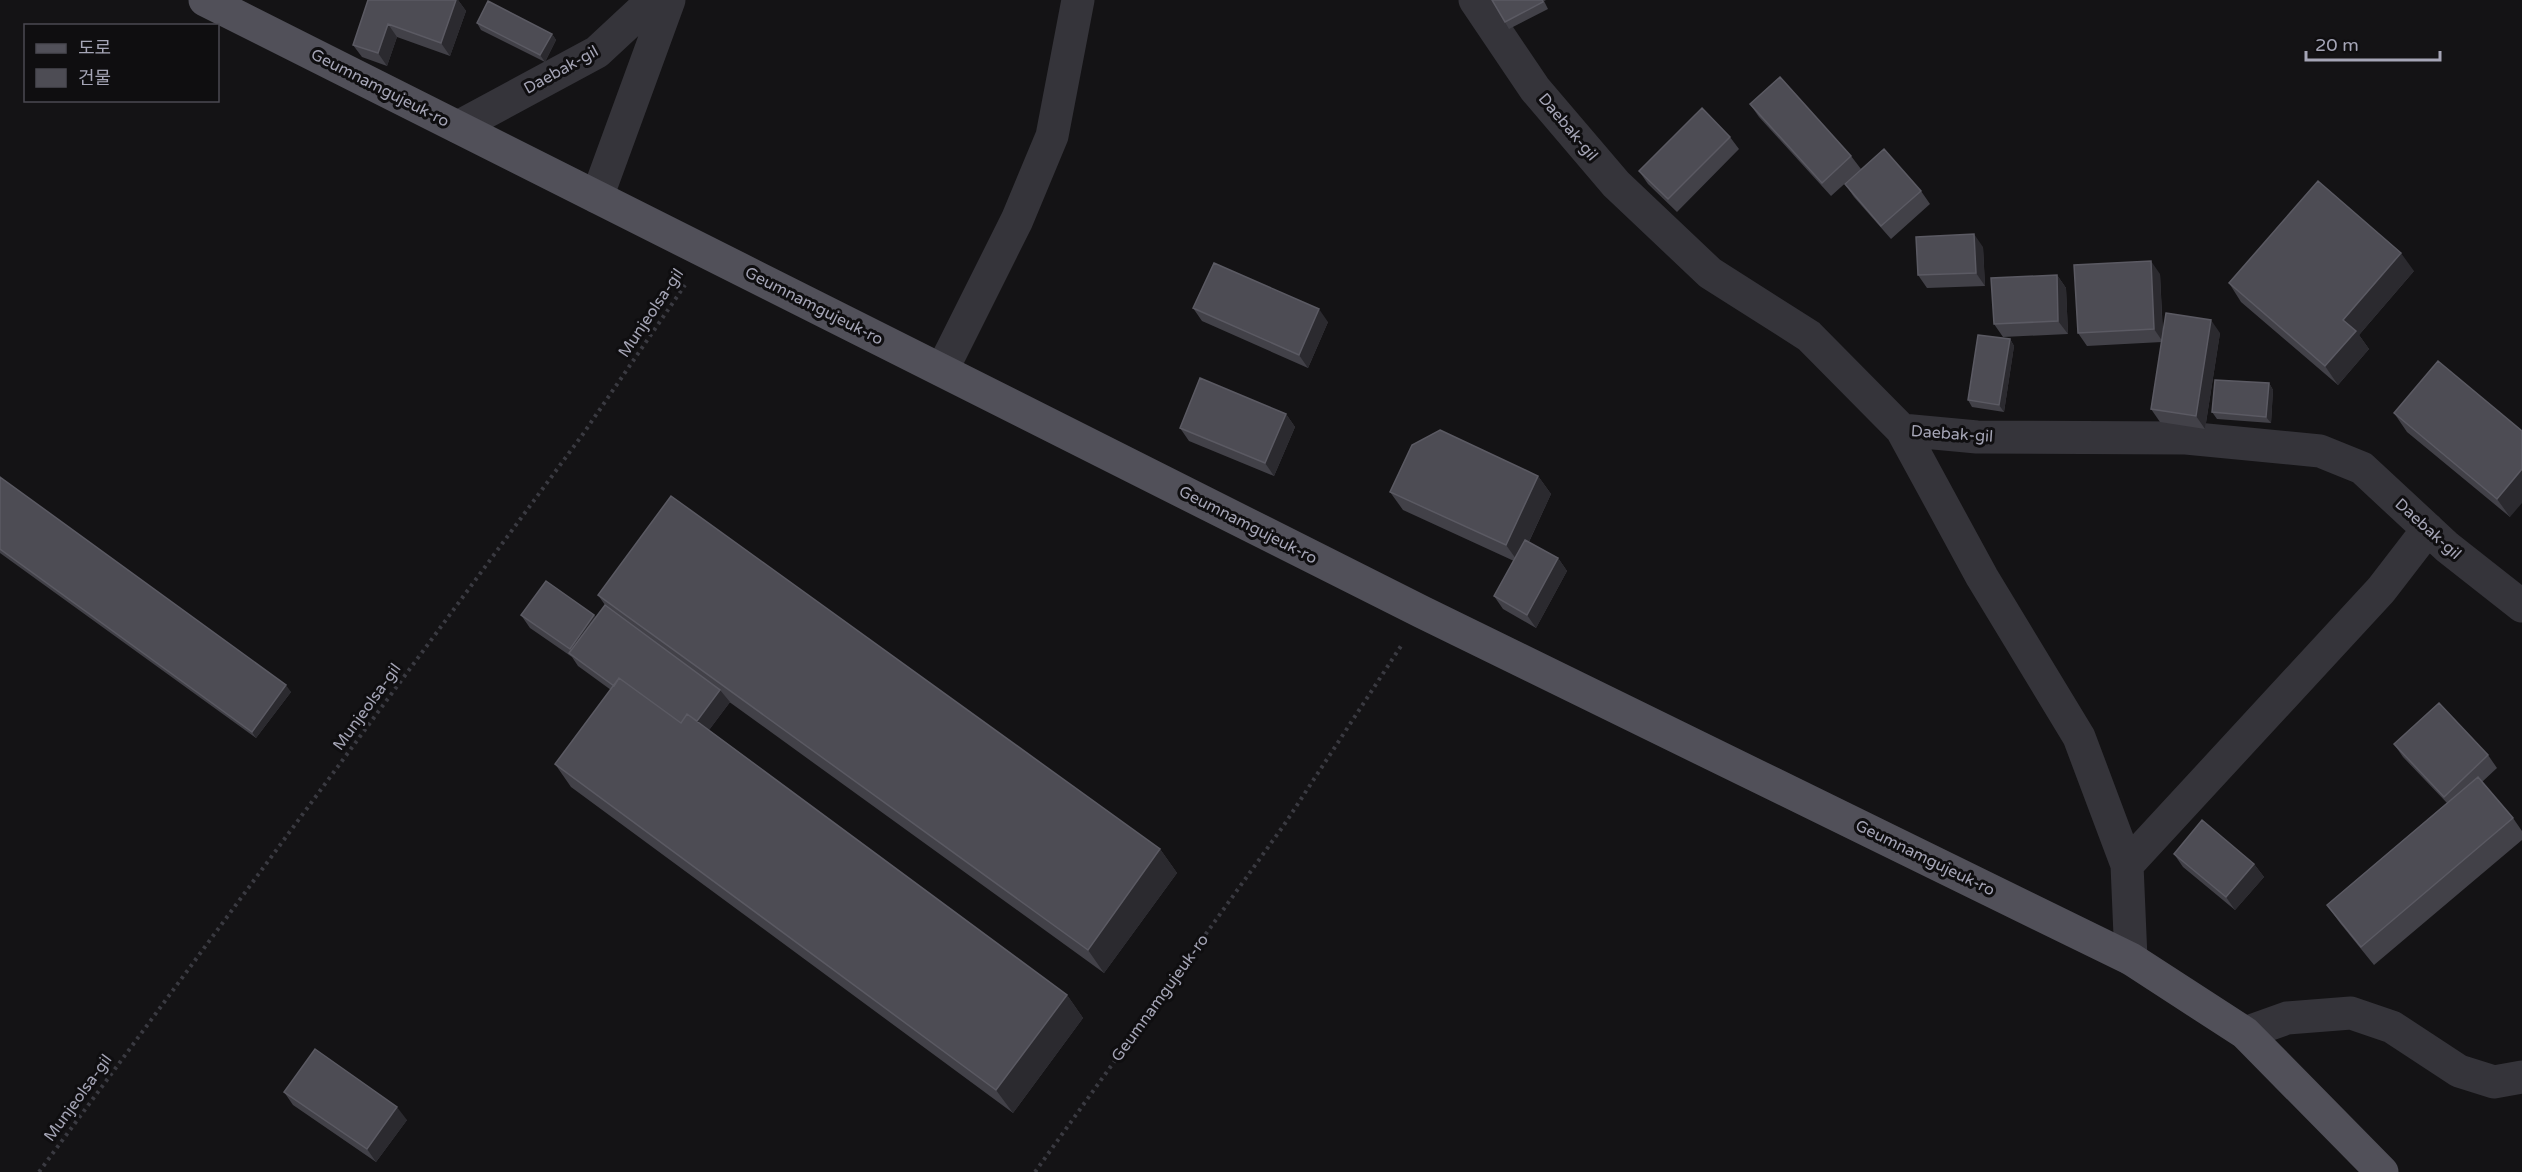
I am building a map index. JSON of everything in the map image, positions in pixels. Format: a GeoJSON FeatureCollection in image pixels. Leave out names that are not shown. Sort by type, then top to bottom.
{"type":"FeatureCollection","features":[{"type":"Feature","properties":{"kind":"main road","name":"Geumnamgujeuk-ro"},"geometry":{"type":"LineString","coordinates":[[205,0],[1422,612],[2131,959],[2245,1033],[2382,1172]]}},
{"type":"Feature","properties":{"kind":"street","name":"Daebak-gil"},"geometry":{"type":"LineString","coordinates":[[458,127],[597,52],[653,0]]}},
{"type":"Feature","properties":{"kind":"street"},"geometry":{"type":"LineString","coordinates":[[597,197],[669,0]]}},
{"type":"Feature","properties":{"kind":"street"},"geometry":{"type":"LineString","coordinates":[[942,370],[1017,220],[1052,136],[1078,0]]}},
{"type":"Feature","properties":{"kind":"street","name":"Daebak-gil"},"geometry":{"type":"LineString","coordinates":[[1475,0],[1535,88],[1616,184],[1710,273],[1809,336],[1902,430],[1977,437],[2186,438],[2320,451],[2362,468],[2428,530],[2503,593],[2522,606]]}},
{"type":"Feature","properties":{"kind":"street"},"geometry":{"type":"LineString","coordinates":[[1902,430],[1982,578],[2079,737],[2127,866],[2131,959]]}},
{"type":"Feature","properties":{"kind":"street"},"geometry":{"type":"LineString","coordinates":[[2127,866],[2381,590],[2428,530]]}},
{"type":"Feature","properties":{"kind":"street"},"geometry":{"type":"LineString","coordinates":[[2245,1033],[2287,1018],[2351,1013],[2392,1027],[2459,1071],[2494,1082],[2522,1077]]}},
{"type":"Feature","properties":{"kind":"path","name":"Munjeolsa-gil"},"geometry":{"type":"LineString","coordinates":[[39,1172],[583,434],[707,252]]}},
{"type":"Feature","properties":{"kind":"path","name":"Geumnamgujeuk-ro"},"geometry":{"type":"LineString","coordinates":[[1035,1172],[1284,825],[1422,612]]}},
{"type":"Feature","properties":{"kind":"building"},"geometry":{"type":"Polygon","coordinates":[[[368,0],[456,0],[441,43],[388,24],[378,53],[353,45],[368,0]]]}},
{"type":"Feature","properties":{"kind":"building"},"geometry":{"type":"Polygon","coordinates":[[[1492,0],[1542,0],[1543,2],[1505,22],[1492,0]]]}},
{"type":"Feature","properties":{"kind":"building"},"geometry":{"type":"Polygon","coordinates":[[[488,1],[552,34],[540,55],[477,23],[488,1]]]}},
{"type":"Feature","properties":{"kind":"building"},"geometry":{"type":"Polygon","coordinates":[[[1780,77],[1851,156],[1822,183],[1750,104],[1780,77]]]}},
{"type":"Feature","properties":{"kind":"building"},"geometry":{"type":"Polygon","coordinates":[[[1702,108],[1730,137],[1668,199],[1639,171],[1702,108]]]}},
{"type":"Feature","properties":{"kind":"building"},"geometry":{"type":"Polygon","coordinates":[[[1884,149],[1921,191],[1881,226],[1845,184],[1884,149]]]}},
{"type":"Feature","properties":{"kind":"building"},"geometry":{"type":"Polygon","coordinates":[[[2318,181],[2401,253],[2343,320],[2356,331],[2325,366],[2229,283],[2318,181]]]}},
{"type":"Feature","properties":{"kind":"building"},"geometry":{"type":"Polygon","coordinates":[[[1974,234],[1976,273],[1918,275],[1916,237],[1974,234]]]}},
{"type":"Feature","properties":{"kind":"building"},"geometry":{"type":"Polygon","coordinates":[[[2151,261],[2154,329],[2078,333],[2074,265],[2151,261]]]}},
{"type":"Feature","properties":{"kind":"building"},"geometry":{"type":"Polygon","coordinates":[[[1214,263],[1319,309],[1299,355],[1193,308],[1214,263]]]}},
{"type":"Feature","properties":{"kind":"building"},"geometry":{"type":"Polygon","coordinates":[[[2057,275],[2058,321],[1994,324],[1991,278],[2057,275]]]}},
{"type":"Feature","properties":{"kind":"building"},"geometry":{"type":"Polygon","coordinates":[[[2166,313],[2211,320],[2196,416],[2151,409],[2166,313]]]}},
{"type":"Feature","properties":{"kind":"building"},"geometry":{"type":"Polygon","coordinates":[[[1978,335],[2010,339],[1999,405],[1968,400],[1978,335]]]}},
{"type":"Feature","properties":{"kind":"building"},"geometry":{"type":"Polygon","coordinates":[[[2438,361],[2522,431],[2522,469],[2497,499],[2394,413],[2438,361]]]}},
{"type":"Feature","properties":{"kind":"building"},"geometry":{"type":"Polygon","coordinates":[[[1200,378],[1286,414],[1265,463],[1180,428],[1200,378]]]}},
{"type":"Feature","properties":{"kind":"building"},"geometry":{"type":"Polygon","coordinates":[[[2215,380],[2269,383],[2266,417],[2212,412],[2215,380]]]}},
{"type":"Feature","properties":{"kind":"building"},"geometry":{"type":"Polygon","coordinates":[[[1440,430],[1538,476],[1506,545],[1390,492],[1412,445],[1440,430]]]}},
{"type":"Feature","properties":{"kind":"building"},"geometry":{"type":"Polygon","coordinates":[[[0,477],[286,685],[252,732],[0,549],[0,477]]]}},
{"type":"Feature","properties":{"kind":"building"},"geometry":{"type":"Polygon","coordinates":[[[671,496],[1160,849],[1088,950],[598,595],[671,496]]]}},
{"type":"Feature","properties":{"kind":"building"},"geometry":{"type":"Polygon","coordinates":[[[1525,540],[1558,558],[1527,615],[1494,596],[1525,540]]]}},
{"type":"Feature","properties":{"kind":"building"},"geometry":{"type":"Polygon","coordinates":[[[546,581],[594,615],[570,649],[521,615],[546,581]]]}},
{"type":"Feature","properties":{"kind":"building"},"geometry":{"type":"Polygon","coordinates":[[[605,605],[720,690],[697,721],[687,714],[681,723],[619,678],[614,686],[569,653],[605,605]]]}},
{"type":"Feature","properties":{"kind":"building"},"geometry":{"type":"Polygon","coordinates":[[[619,678],[681,723],[687,714],[1067,995],[996,1090],[555,764],[619,678]]]}},
{"type":"Feature","properties":{"kind":"building"},"geometry":{"type":"Polygon","coordinates":[[[2439,703],[2488,755],[2444,797],[2394,744],[2439,703]]]}},
{"type":"Feature","properties":{"kind":"building"},"geometry":{"type":"Polygon","coordinates":[[[2478,777],[2513,818],[2361,947],[2327,905],[2478,777]]]}},
{"type":"Feature","properties":{"kind":"building"},"geometry":{"type":"Polygon","coordinates":[[[2202,820],[2254,864],[2226,897],[2174,854],[2202,820]]]}},
{"type":"Feature","properties":{"kind":"building"},"geometry":{"type":"Polygon","coordinates":[[[315,1049],[397,1107],[367,1149],[284,1092],[315,1049]]]}}]}
